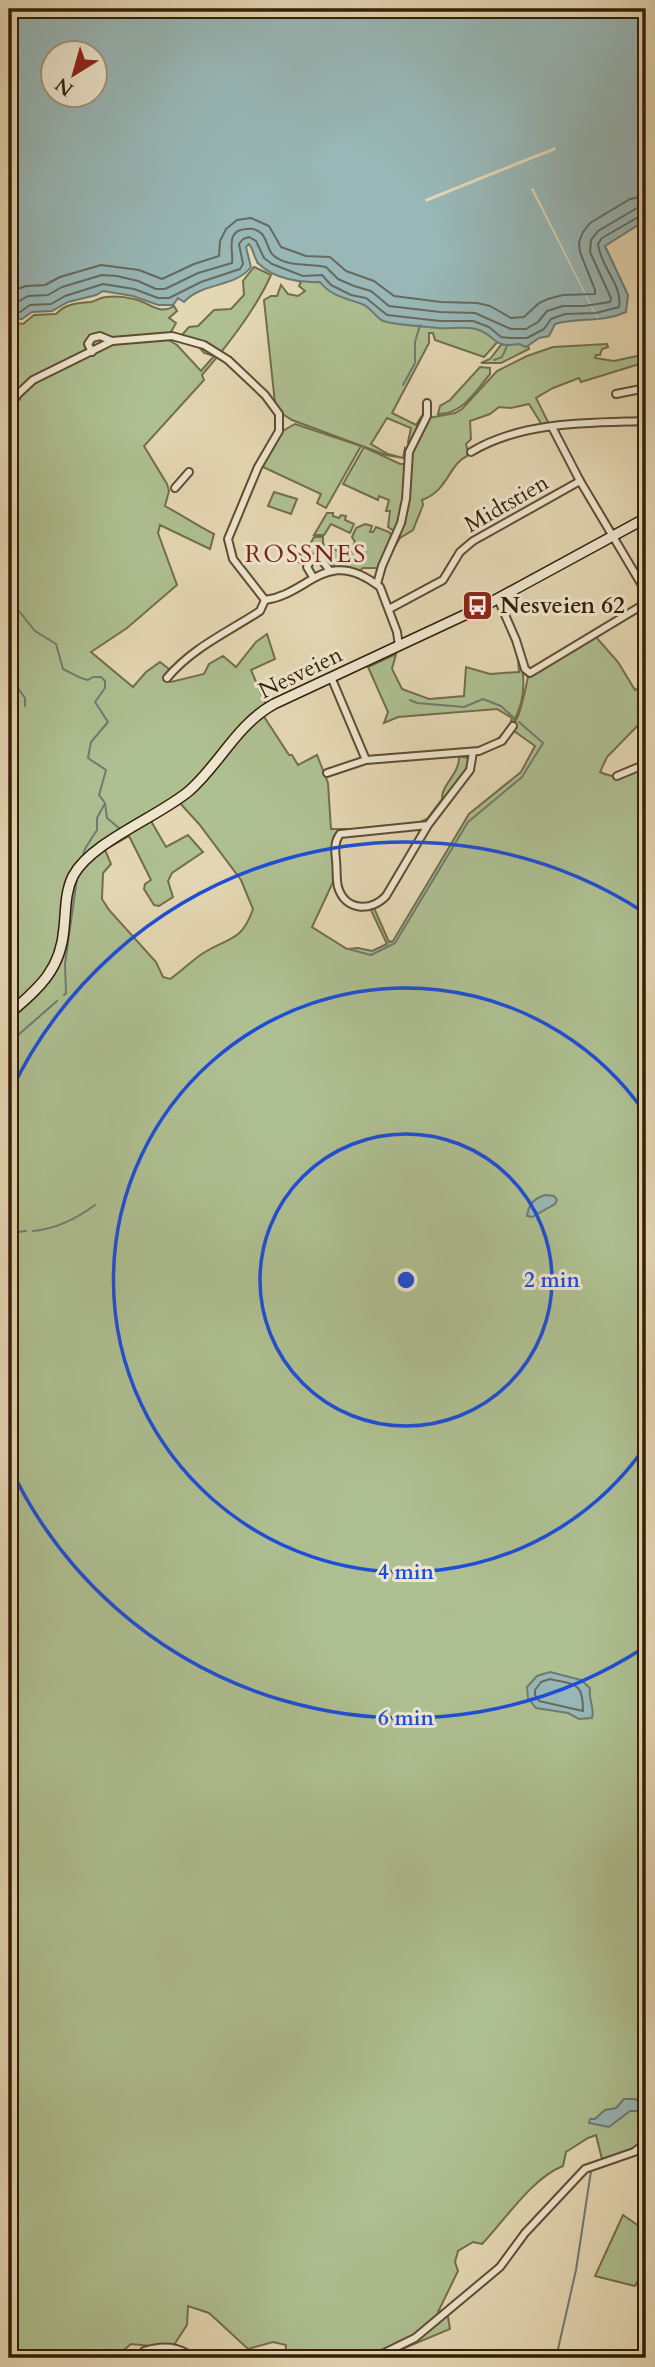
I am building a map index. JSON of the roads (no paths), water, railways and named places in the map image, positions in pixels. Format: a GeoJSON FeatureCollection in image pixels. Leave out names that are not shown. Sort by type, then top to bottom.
{"type":"FeatureCollection","features":[{"type":"Feature","properties":{"kind":"main road","name":"Nesveien"},"geometry":{"type":"LineString","coordinates":[[9,1014],[39,987],[56,964],[62,945],[68,890],[72,877],[83,863],[188,791],[232,739],[258,714],[498,599],[646,517]]}},
{"type":"Feature","properties":{"kind":"street"},"geometry":{"type":"LineString","coordinates":[[9,408],[18,394],[33,380],[112,341],[168,335],[204,345],[231,362],[278,411],[279,431],[257,467],[228,539],[229,551],[236,565],[265,600]]}},
{"type":"Feature","properties":{"kind":"street"},"geometry":{"type":"LineString","coordinates":[[92,352],[88,344],[92,338],[100,336],[112,341]]}},
{"type":"Feature","properties":{"kind":"street"},"geometry":{"type":"LineString","coordinates":[[616,394],[646,388]]}},
{"type":"Feature","properties":{"kind":"street"},"geometry":{"type":"LineString","coordinates":[[377,584],[401,523],[407,492],[408,455],[426,416],[427,403]]}},
{"type":"Feature","properties":{"kind":"street"},"geometry":{"type":"LineString","coordinates":[[471,452],[498,438],[535,428],[646,421]]}},
{"type":"Feature","properties":{"kind":"street"},"geometry":{"type":"LineString","coordinates":[[552,427],[580,481],[646,592]]}},
{"type":"Feature","properties":{"kind":"street"},"geometry":{"type":"LineString","coordinates":[[175,488],[188,472]]}},
{"type":"Feature","properties":{"kind":"street","name":"Midtstien"},"geometry":{"type":"LineString","coordinates":[[389,609],[443,580],[460,551],[469,544],[580,481]]}},
{"type":"Feature","properties":{"kind":"street"},"geometry":{"type":"LineString","coordinates":[[296,556],[308,562]]}},
{"type":"Feature","properties":{"kind":"street"},"geometry":{"type":"LineString","coordinates":[[313,576],[307,567],[312,558],[319,558],[330,571]]}},
{"type":"Feature","properties":{"kind":"street"},"geometry":{"type":"LineString","coordinates":[[265,600],[276,598],[313,576],[330,571],[352,573],[377,584],[382,590],[402,645]]}},
{"type":"Feature","properties":{"kind":"street"},"geometry":{"type":"LineString","coordinates":[[498,599],[527,672],[532,672],[646,603]]}},
{"type":"Feature","properties":{"kind":"street"},"geometry":{"type":"LineString","coordinates":[[167,678],[180,663],[260,611],[265,600]]}},
{"type":"Feature","properties":{"kind":"street"},"geometry":{"type":"LineString","coordinates":[[331,677],[366,760]]}},
{"type":"Feature","properties":{"kind":"street"},"geometry":{"type":"LineString","coordinates":[[327,773],[366,760],[473,752],[497,744],[513,726]]}},
{"type":"Feature","properties":{"kind":"street"},"geometry":{"type":"LineString","coordinates":[[428,825],[340,834],[335,844],[337,882],[345,900],[366,907],[382,901],[428,825],[470,770],[473,752]]}},
{"type":"Feature","properties":{"kind":"street"},"geometry":{"type":"LineString","coordinates":[[617,776],[646,764]]}},
{"type":"Feature","properties":{"kind":"street"},"geometry":{"type":"LineString","coordinates":[[374,2358],[415,2338],[500,2267],[523,2235],[586,2169],[634,2152],[646,2143]]}},
{"type":"Feature","properties":{"kind":"street"},"geometry":{"type":"LineString","coordinates":[[144,2351],[171,2347],[194,2358]]}},
{"type":"Feature","properties":{"kind":"water"},"geometry":{"type":"Polygon","coordinates":[[[9,9],[646,9],[646,220],[605,246],[628,295],[626,312],[608,318],[555,324],[549,336],[539,338],[526,347],[519,344],[504,345],[476,329],[433,328],[383,321],[365,305],[334,294],[320,282],[296,281],[265,269],[257,262],[249,244],[246,247],[251,267],[244,274],[200,291],[184,302],[178,298],[173,305],[158,305],[133,296],[103,291],[68,302],[52,311],[32,312],[22,319],[9,318],[9,9]]]}},
{"type":"Feature","properties":{"kind":"water"},"geometry":{"type":"Polygon","coordinates":[[[545,1195],[554,1196],[557,1200],[555,1204],[532,1217],[527,1216],[532,1203],[545,1195]]]}},
{"type":"Feature","properties":{"kind":"water"},"geometry":{"type":"Polygon","coordinates":[[[550,1672],[581,1680],[590,1688],[592,1718],[579,1719],[568,1713],[536,1708],[528,1698],[527,1687],[537,1676],[550,1672]]]}},
{"type":"Feature","properties":{"kind":"water"},"geometry":{"type":"Polygon","coordinates":[[[624,2099],[635,2099],[639,2102],[639,2111],[630,2111],[609,2127],[589,2123],[590,2119],[595,2119],[605,2110],[616,2108],[624,2099]]]}},
{"type":"Feature","properties":{"kind":"waterway"},"geometry":{"type":"LineString","coordinates":[[403,385],[415,363],[415,342],[420,325]]}},
{"type":"Feature","properties":{"kind":"waterway"},"geometry":{"type":"LineString","coordinates":[[494,360],[502,357],[507,346]]}},
{"type":"Feature","properties":{"kind":"waterway"},"geometry":{"type":"LineString","coordinates":[[9,610],[19,611],[35,631],[56,644],[63,669],[84,679],[101,677],[105,681],[105,688],[95,702],[108,722],[91,742],[88,758],[106,770],[99,795],[105,803],[107,818],[120,829]]}},
{"type":"Feature","properties":{"kind":"waterway"},"geometry":{"type":"LineString","coordinates":[[9,676],[25,698],[25,706]]}},
{"type":"Feature","properties":{"kind":"waterway"},"geometry":{"type":"LineString","coordinates":[[410,700],[464,707],[483,699],[501,706],[514,718]]}},
{"type":"Feature","properties":{"kind":"waterway"},"geometry":{"type":"LineString","coordinates":[[348,949],[371,955],[395,943],[468,822],[522,777],[543,743],[519,722]]}},
{"type":"Feature","properties":{"kind":"waterway"},"geometry":{"type":"LineString","coordinates":[[82,857],[97,830],[97,818],[104,805]]}},
{"type":"Feature","properties":{"kind":"waterway"},"geometry":{"type":"LineString","coordinates":[[64,995],[65,964],[77,878]]}},
{"type":"Feature","properties":{"kind":"waterway"},"geometry":{"type":"LineString","coordinates":[[9,1043],[57,1001]]}},
{"type":"Feature","properties":{"kind":"waterway"},"geometry":{"type":"LineString","coordinates":[[33,1231],[66,1222],[95,1205]]}},
{"type":"Feature","properties":{"kind":"waterway"},"geometry":{"type":"LineString","coordinates":[[9,1233],[26,1231]]}},
{"type":"Feature","properties":{"kind":"waterway"},"geometry":{"type":"LineString","coordinates":[[556,2358],[576,2270],[591,2171]]}},
{"type":"Feature","properties":{"kind":"place","name":"Nesveien 62"},"geometry":{"type":"Point","coordinates":[477,605]}},
{"type":"Feature","properties":{"kind":"district","name":"ROSSNES"},"geometry":{"type":"Point","coordinates":[306,554]}}]}
